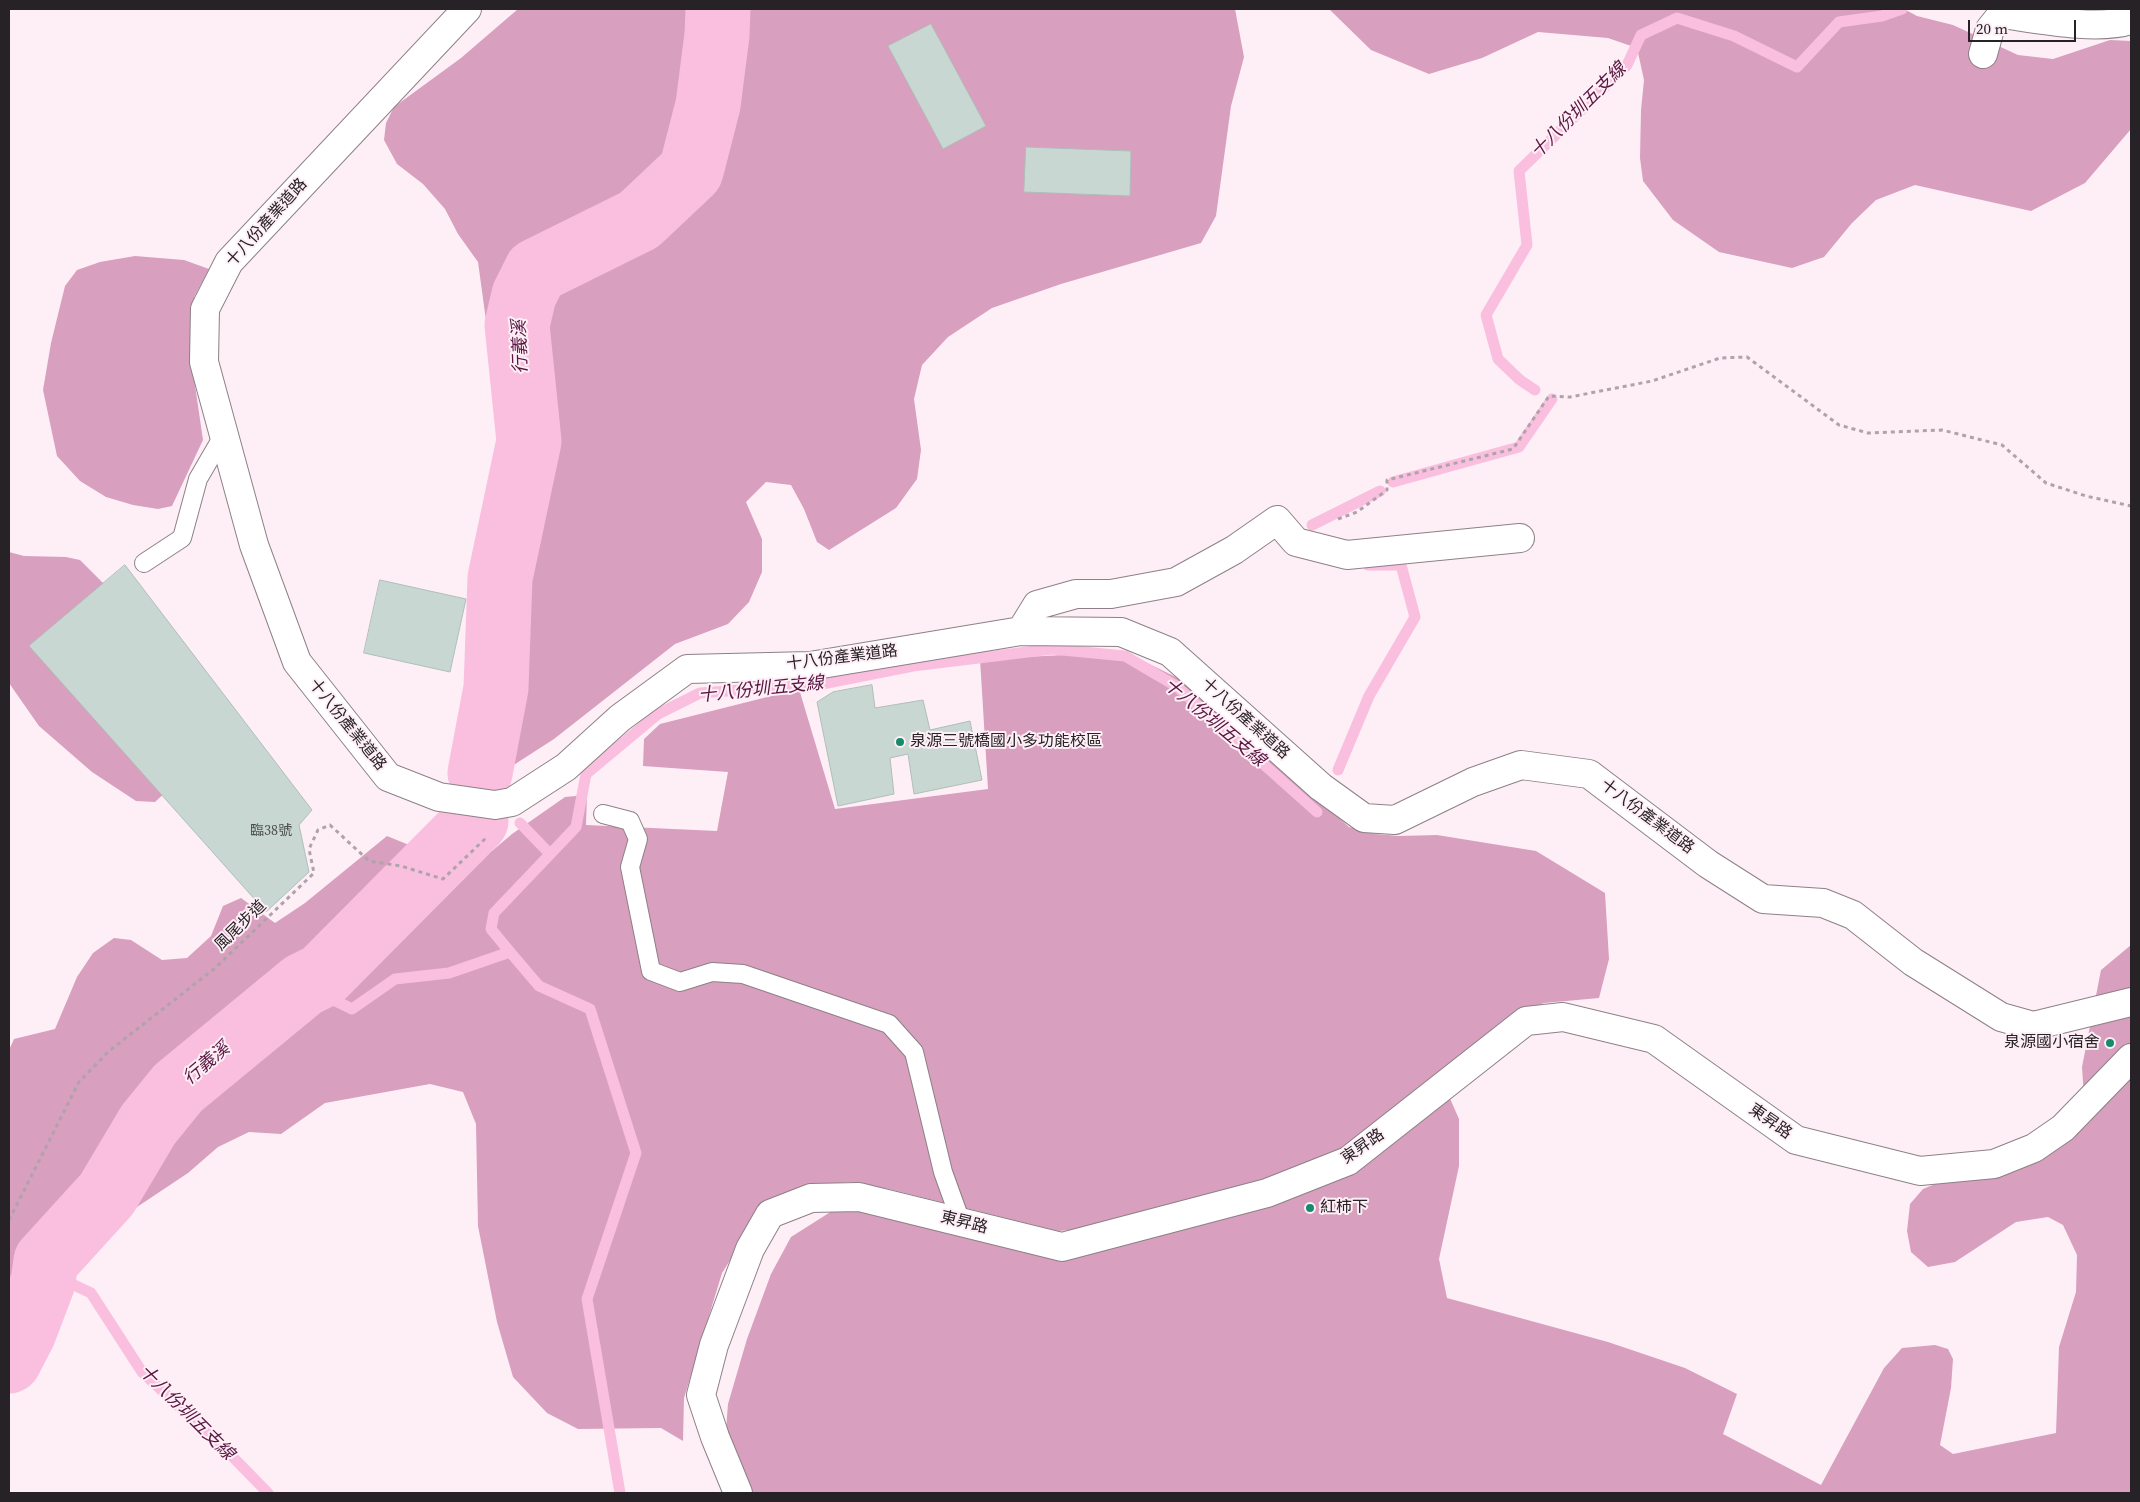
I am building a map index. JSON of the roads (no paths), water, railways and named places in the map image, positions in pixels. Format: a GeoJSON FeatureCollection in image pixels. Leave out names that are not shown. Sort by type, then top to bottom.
{"type":"FeatureCollection","features":[{"type":"Feature","properties":{"kind":"street","name":"十八份產業道路"},"geometry":{"type":"LineString","coordinates":[[467,9],[229,262],[205,309],[204,362],[223,436],[254,545],[297,662],[388,776],[438,797],[495,805],[512,802],[566,767],[620,718],[687,669],[810,666],[1021,631],[1121,632],[1170,652],[1321,787],[1364,818],[1395,820],[1473,782],[1521,765],[1589,774],[1708,864],[1763,899],[1823,903],[1853,915],[1913,962],[2001,1017],[2033,1026],[2131,1002]]}},
{"type":"Feature","properties":{"kind":"street"},"geometry":{"type":"LineString","coordinates":[[1983,54],[1990,28],[2002,14],[2053,21],[2116,24],[2131,20]]}},
{"type":"Feature","properties":{"kind":"street"},"geometry":{"type":"LineString","coordinates":[[1021,631],[1037,605],[1076,594],[1111,594],[1176,582],[1234,550],[1277,520],[1296,542],[1347,555],[1520,538]]}},
{"type":"Feature","properties":{"kind":"street","name":"東昇路"},"geometry":{"type":"LineString","coordinates":[[738,1493],[715,1437],[701,1395],[714,1345],[747,1257],[770,1214],[811,1198],[859,1197],[1062,1247],[1267,1193],[1348,1161],[1526,1021],[1563,1017],[1654,1039],[1796,1140],[1920,1171],[1994,1164],[2034,1148],[2063,1128],[2131,1058]]}},
{"type":"Feature","properties":{"kind":"lane"},"geometry":{"type":"LineString","coordinates":[[144,563],[182,538],[198,479],[223,436]]}},
{"type":"Feature","properties":{"kind":"lane"},"geometry":{"type":"LineString","coordinates":[[602,814],[630,822],[638,839],[630,868],[651,971],[680,982],[712,972],[742,974],[889,1024],[914,1052],[943,1172],[961,1222]]}},
{"type":"Feature","properties":{"kind":"waterway","name":"行義溪"},"geometry":{"type":"LineString","coordinates":[[480,773],[496,688],[500,578],[529,441],[517,325],[524,295],[536,271],[639,220],[691,171],[708,105],[717,35],[718,9]]}},
{"type":"Feature","properties":{"kind":"waterway","name":"十八份圳五支線"},"geometry":{"type":"LineString","coordinates":[[1535,390],[1520,380],[1498,359],[1486,315],[1527,245],[1519,171],[1627,65],[1641,35],[1677,18],[1734,36],[1797,67],[1839,22],[1882,16],[1902,9]]}},
{"type":"Feature","properties":{"kind":"waterway","name":"十八份圳五支線"},"geometry":{"type":"LineString","coordinates":[[1393,482],[1519,447],[1552,399]]}},
{"type":"Feature","properties":{"kind":"waterway","name":"十八份圳五支線"},"geometry":{"type":"LineString","coordinates":[[1312,525],[1380,491]]}},
{"type":"Feature","properties":{"kind":"waterway","name":"十八份圳五支線"},"geometry":{"type":"LineString","coordinates":[[1338,770],[1369,696],[1415,617],[1401,565],[1368,565]]}},
{"type":"Feature","properties":{"kind":"waterway","name":"十八份圳五支線"},"geometry":{"type":"LineString","coordinates":[[303,985],[352,1009],[395,979],[449,973],[510,952],[491,929],[494,913],[576,827],[586,774],[658,714],[700,693],[822,684],[913,666],[1052,649],[1125,656],[1176,686],[1317,812]]}},
{"type":"Feature","properties":{"kind":"waterway","name":"行義溪"},"geometry":{"type":"LineString","coordinates":[[9,1361],[24,1332],[43,1282],[46,1261],[107,1194],[148,1125],[178,1088],[303,985],[323,975],[476,821]]}},
{"type":"Feature","properties":{"kind":"waterway"},"geometry":{"type":"LineString","coordinates":[[520,823],[550,854]]}},
{"type":"Feature","properties":{"kind":"waterway"},"geometry":{"type":"LineString","coordinates":[[510,952],[539,986],[590,1009],[636,1153],[587,1299],[620,1493]]}},
{"type":"Feature","properties":{"kind":"waterway","name":"十八份圳五支線"},"geometry":{"type":"LineString","coordinates":[[43,1282],[74,1285],[91,1293],[142,1372],[223,1447],[268,1493]]}},
{"type":"Feature","properties":{"kind":"place","name":"泉源三號橋國小多功能校區"},"geometry":{"type":"Point","coordinates":[900,742]}},
{"type":"Feature","properties":{"kind":"place","name":"泉源國小宿舍"},"geometry":{"type":"Point","coordinates":[2110,1043]}},
{"type":"Feature","properties":{"kind":"place","name":"紅柿下"},"geometry":{"type":"Point","coordinates":[1310,1208]}}]}
